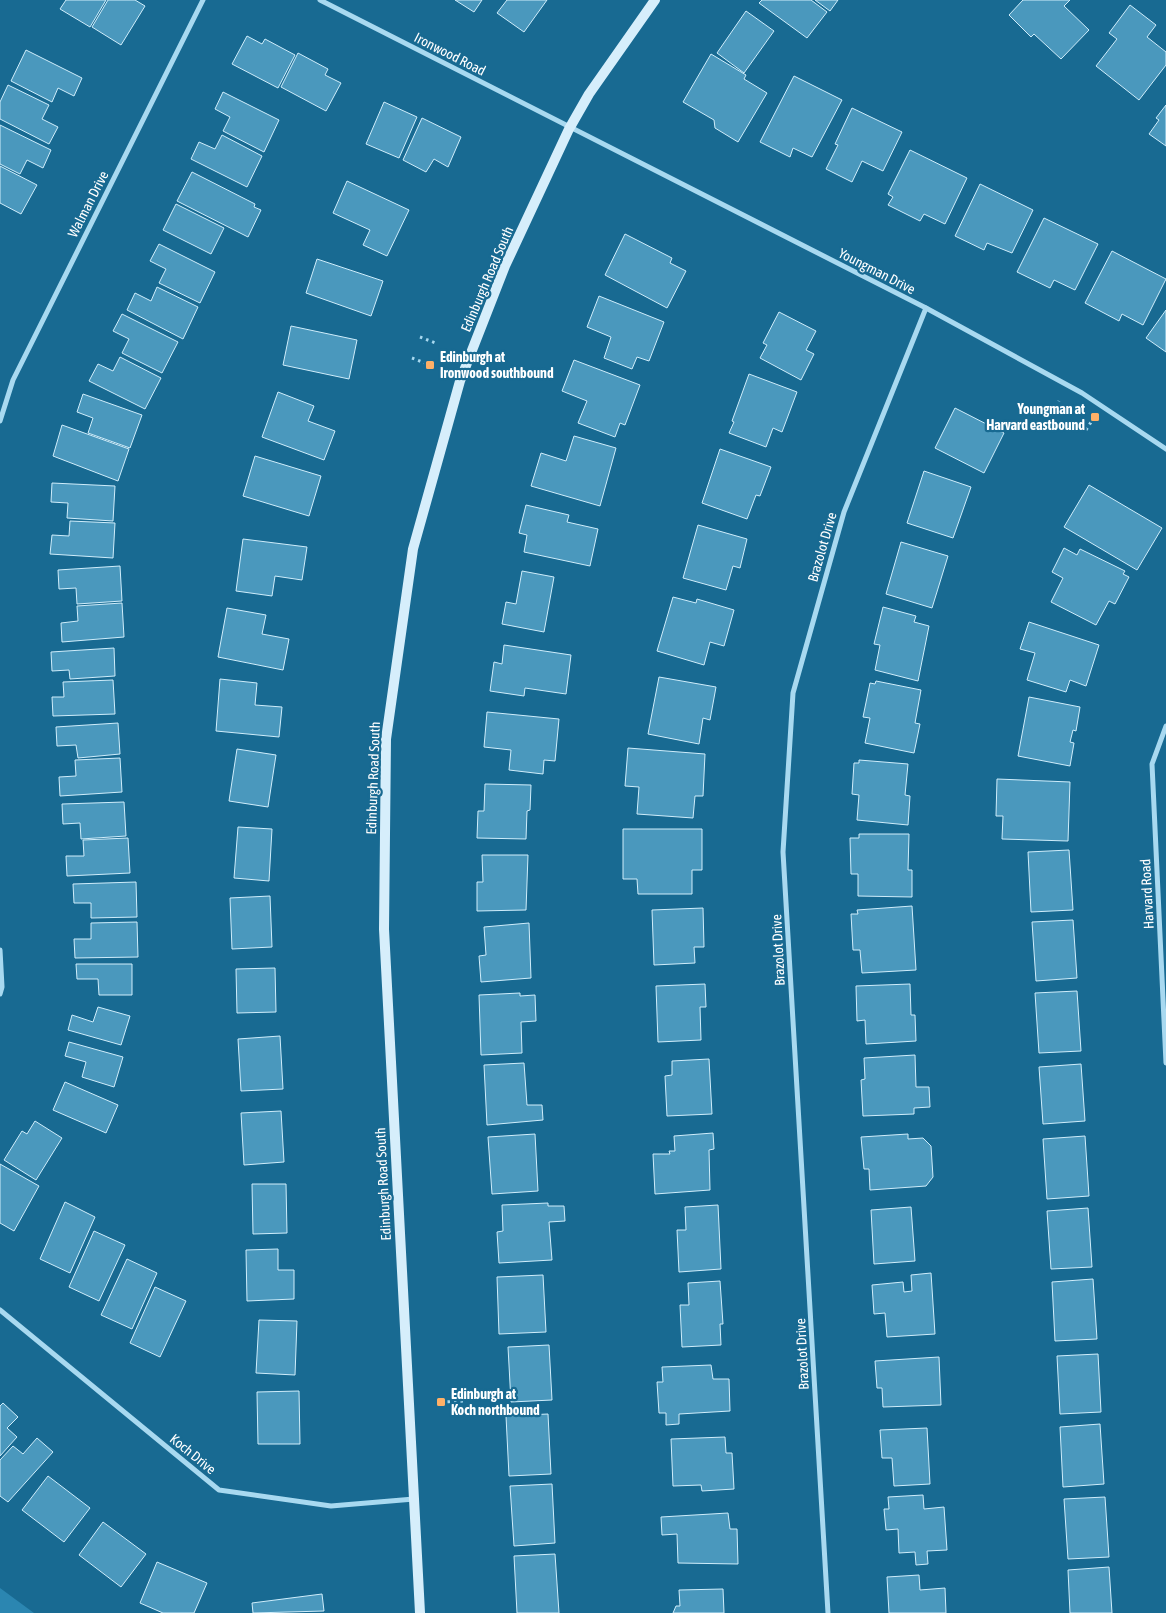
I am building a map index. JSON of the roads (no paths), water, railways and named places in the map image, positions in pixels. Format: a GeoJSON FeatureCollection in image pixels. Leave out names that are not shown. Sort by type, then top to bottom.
{"type":"FeatureCollection","features":[{"type":"Feature","properties":{"kind":"main road","name":"Edinburgh Road South"},"geometry":{"type":"LineString","coordinates":[[420,1613],[384,929],[386,739],[413,549],[460,381],[505,266],[569,128],[589,94],[655,0]]}},
{"type":"Feature","properties":{"kind":"street","name":"Walman Drive"},"geometry":{"type":"LineString","coordinates":[[0,421],[13,380],[203,0]]}},
{"type":"Feature","properties":{"kind":"street","name":"Ironwood Road"},"geometry":{"type":"LineString","coordinates":[[320,0],[569,128]]}},
{"type":"Feature","properties":{"kind":"street","name":"Youngman Drive"},"geometry":{"type":"LineString","coordinates":[[569,128],[926,308],[1082,393],[1166,449]]}},
{"type":"Feature","properties":{"kind":"street","name":"Brazolot Drive"},"geometry":{"type":"LineString","coordinates":[[828,1613],[783,852],[793,693],[844,512],[926,308]]}},
{"type":"Feature","properties":{"kind":"street","name":"Harvard Road"},"geometry":{"type":"LineString","coordinates":[[1166,726],[1152,764],[1166,1063]]}},
{"type":"Feature","properties":{"kind":"street"},"geometry":{"type":"LineString","coordinates":[[0,950],[0,994]]}},
{"type":"Feature","properties":{"kind":"street","name":"Koch Drive"},"geometry":{"type":"LineString","coordinates":[[0,1310],[219,1490],[331,1506],[414,1499]]}},
{"type":"Feature","properties":{"kind":"place","name":"Edinburgh at Ironwood southbound"},"geometry":{"type":"Point","coordinates":[430,365]}},
{"type":"Feature","properties":{"kind":"place","name":"Youngman at Harvard eastbound"},"geometry":{"type":"Point","coordinates":[1095,417]}},
{"type":"Feature","properties":{"kind":"place","name":"Edinburgh at Koch northbound"},"geometry":{"type":"Point","coordinates":[441,1402]}}]}
